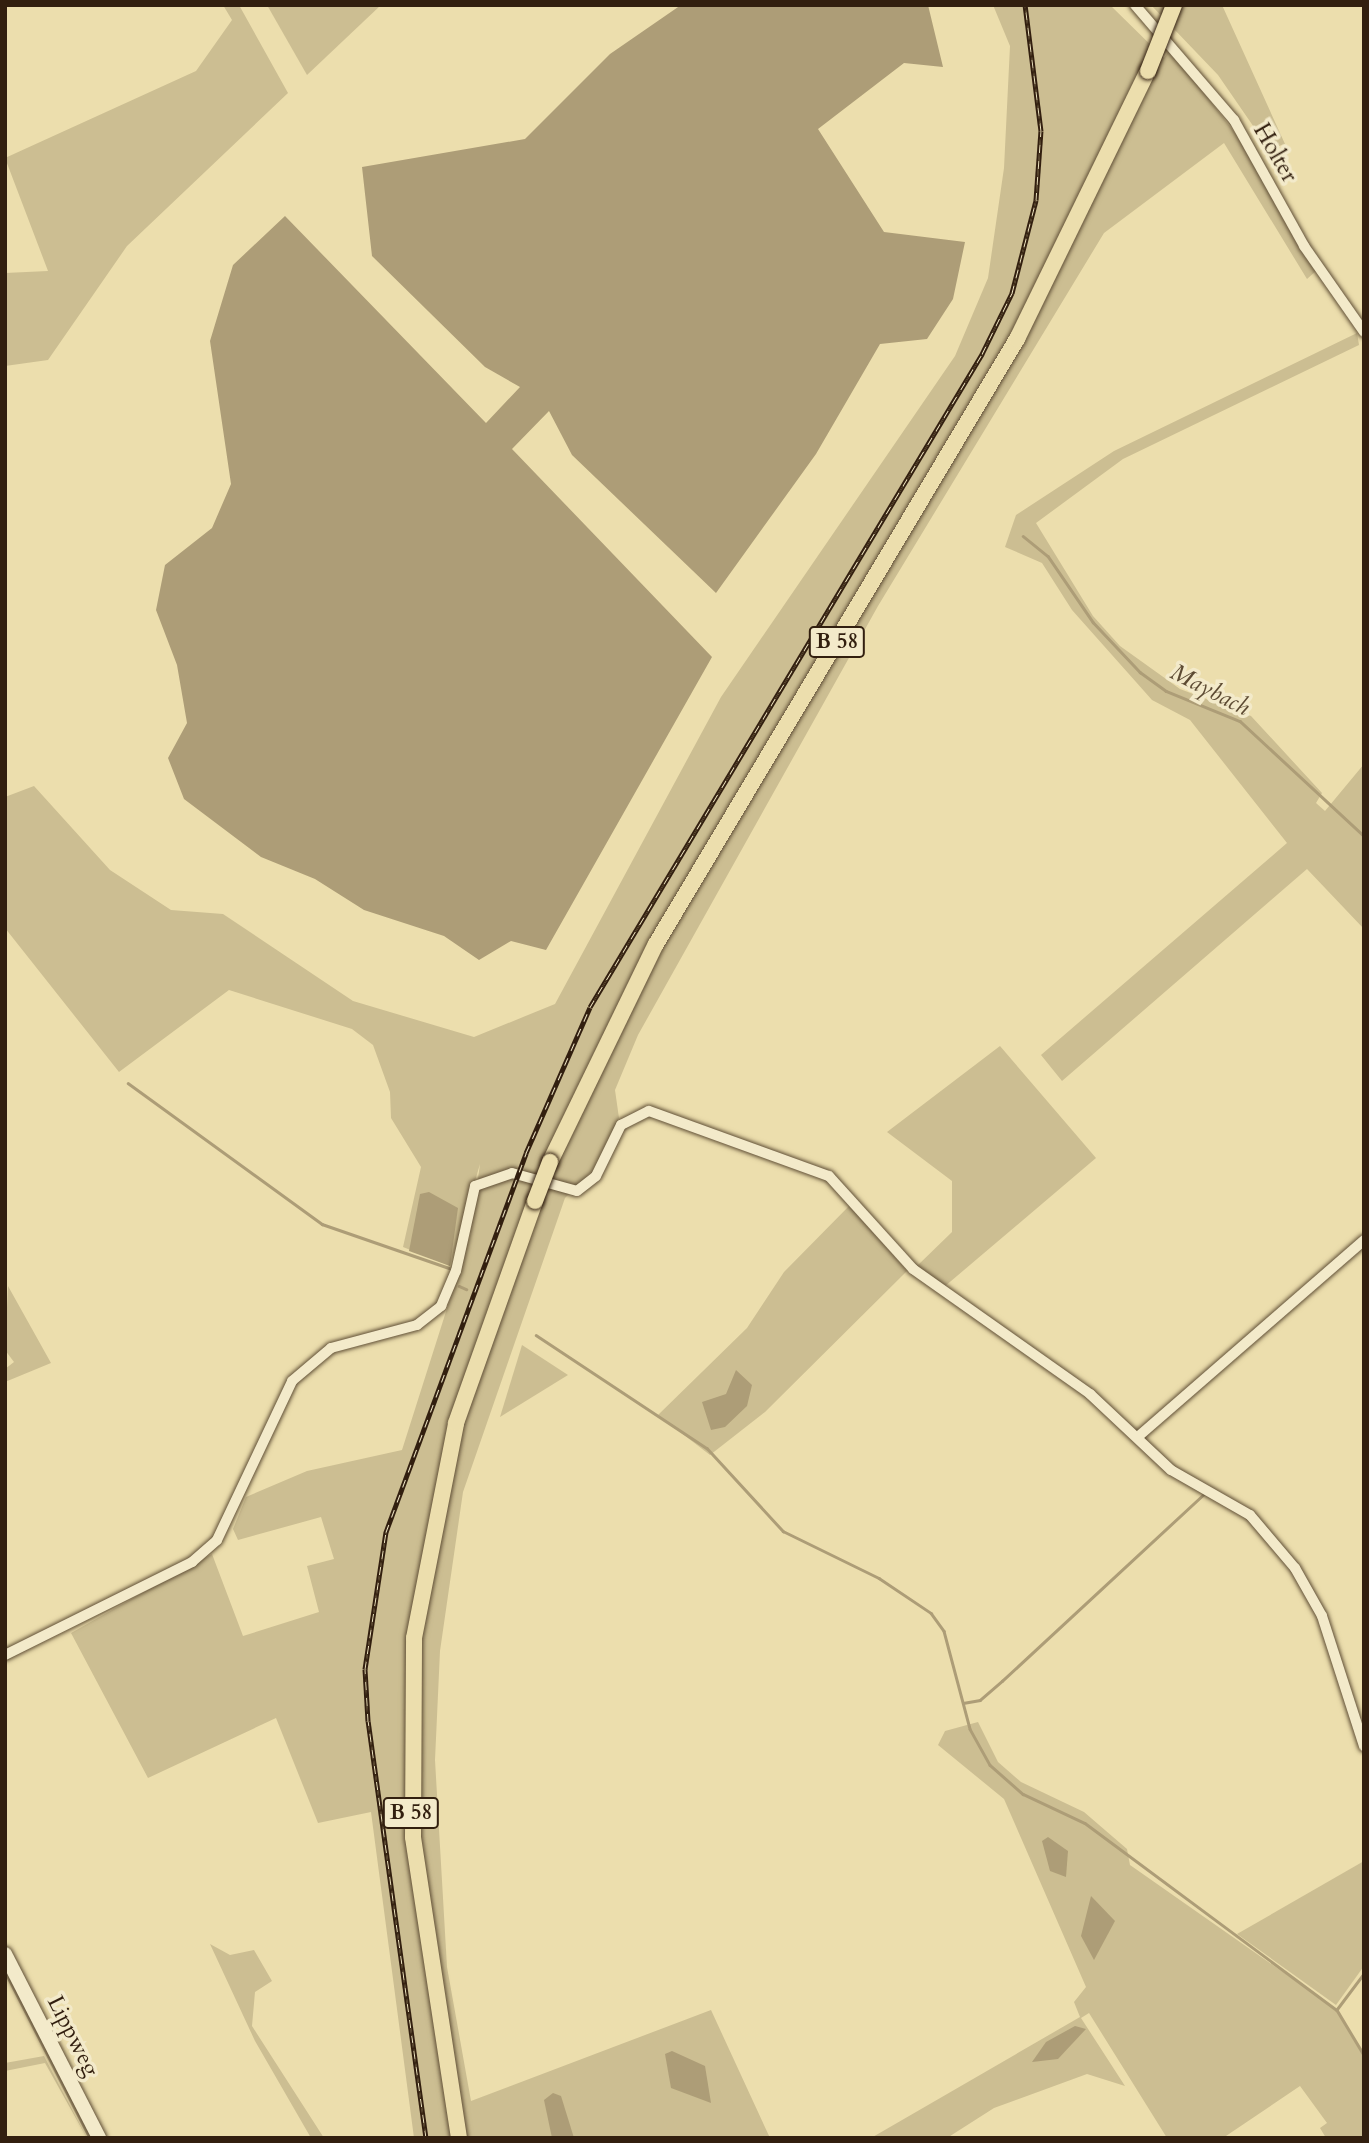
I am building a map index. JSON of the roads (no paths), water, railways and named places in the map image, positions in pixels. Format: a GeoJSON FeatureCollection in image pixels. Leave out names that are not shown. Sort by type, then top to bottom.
{"type":"FeatureCollection","features":[{"type":"Feature","properties":{"kind":"main road","name":"B 58"},"geometry":{"type":"LineString","coordinates":[[458,2138],[413,1838],[414,1638],[456,1423],[550,1162],[656,944],[1017,339],[1148,71],[1174,5]]}},
{"type":"Feature","properties":{"kind":"street","name":"Holter"},"geometry":{"type":"LineString","coordinates":[[1135,5],[1234,120],[1304,246],[1364,332]]}},
{"type":"Feature","properties":{"kind":"street"},"geometry":{"type":"LineString","coordinates":[[5,1656],[203,1554],[226,1529],[292,1381],[342,1343],[417,1325],[437,1311],[453,1280],[475,1186],[512,1172],[577,1191],[597,1176],[621,1125],[637,1111],[829,1175],[913,1269],[1140,1435],[1171,1470],[1250,1515],[1295,1568],[1322,1616],[1364,1746]]}},
{"type":"Feature","properties":{"kind":"street"},"geometry":{"type":"LineString","coordinates":[[1140,1435],[1364,1240]]}},
{"type":"Feature","properties":{"kind":"street","name":"Lippweg"},"geometry":{"type":"LineString","coordinates":[[5,1954],[99,2138]]}},
{"type":"Feature","properties":{"kind":"waterway","name":"Maybach"},"geometry":{"type":"LineString","coordinates":[[1023,536],[1048,556],[1093,622],[1140,672],[1166,691],[1240,721],[1364,836]]}},
{"type":"Feature","properties":{"kind":"waterway"},"geometry":{"type":"LineString","coordinates":[[128,1083],[322,1224],[449,1268]]}},
{"type":"Feature","properties":{"kind":"waterway"},"geometry":{"type":"LineString","coordinates":[[459,1286],[466,1289]]}},
{"type":"Feature","properties":{"kind":"waterway"},"geometry":{"type":"LineString","coordinates":[[536,1335],[707,1448],[783,1531],[879,1578],[931,1613],[944,1631],[970,1729],[990,1765],[1023,1794],[1085,1823],[1337,2010]]}},
{"type":"Feature","properties":{"kind":"waterway"},"geometry":{"type":"LineString","coordinates":[[963,1703],[980,1700],[1002,1681],[1204,1494]]}},
{"type":"Feature","properties":{"kind":"waterway"},"geometry":{"type":"LineString","coordinates":[[5,1971],[90,2138]]}},
{"type":"Feature","properties":{"kind":"waterway","name":"Maybach"},"geometry":{"type":"LineString","coordinates":[[1364,1974],[1337,2010],[1364,2055]]}},
{"type":"Feature","properties":{"kind":"railway"},"geometry":{"type":"LineString","coordinates":[[426,2138],[368,1721],[365,1669],[386,1532],[526,1153],[590,1007],[982,354],[1012,293],[1036,200],[1041,131],[1025,5]]}}]}
